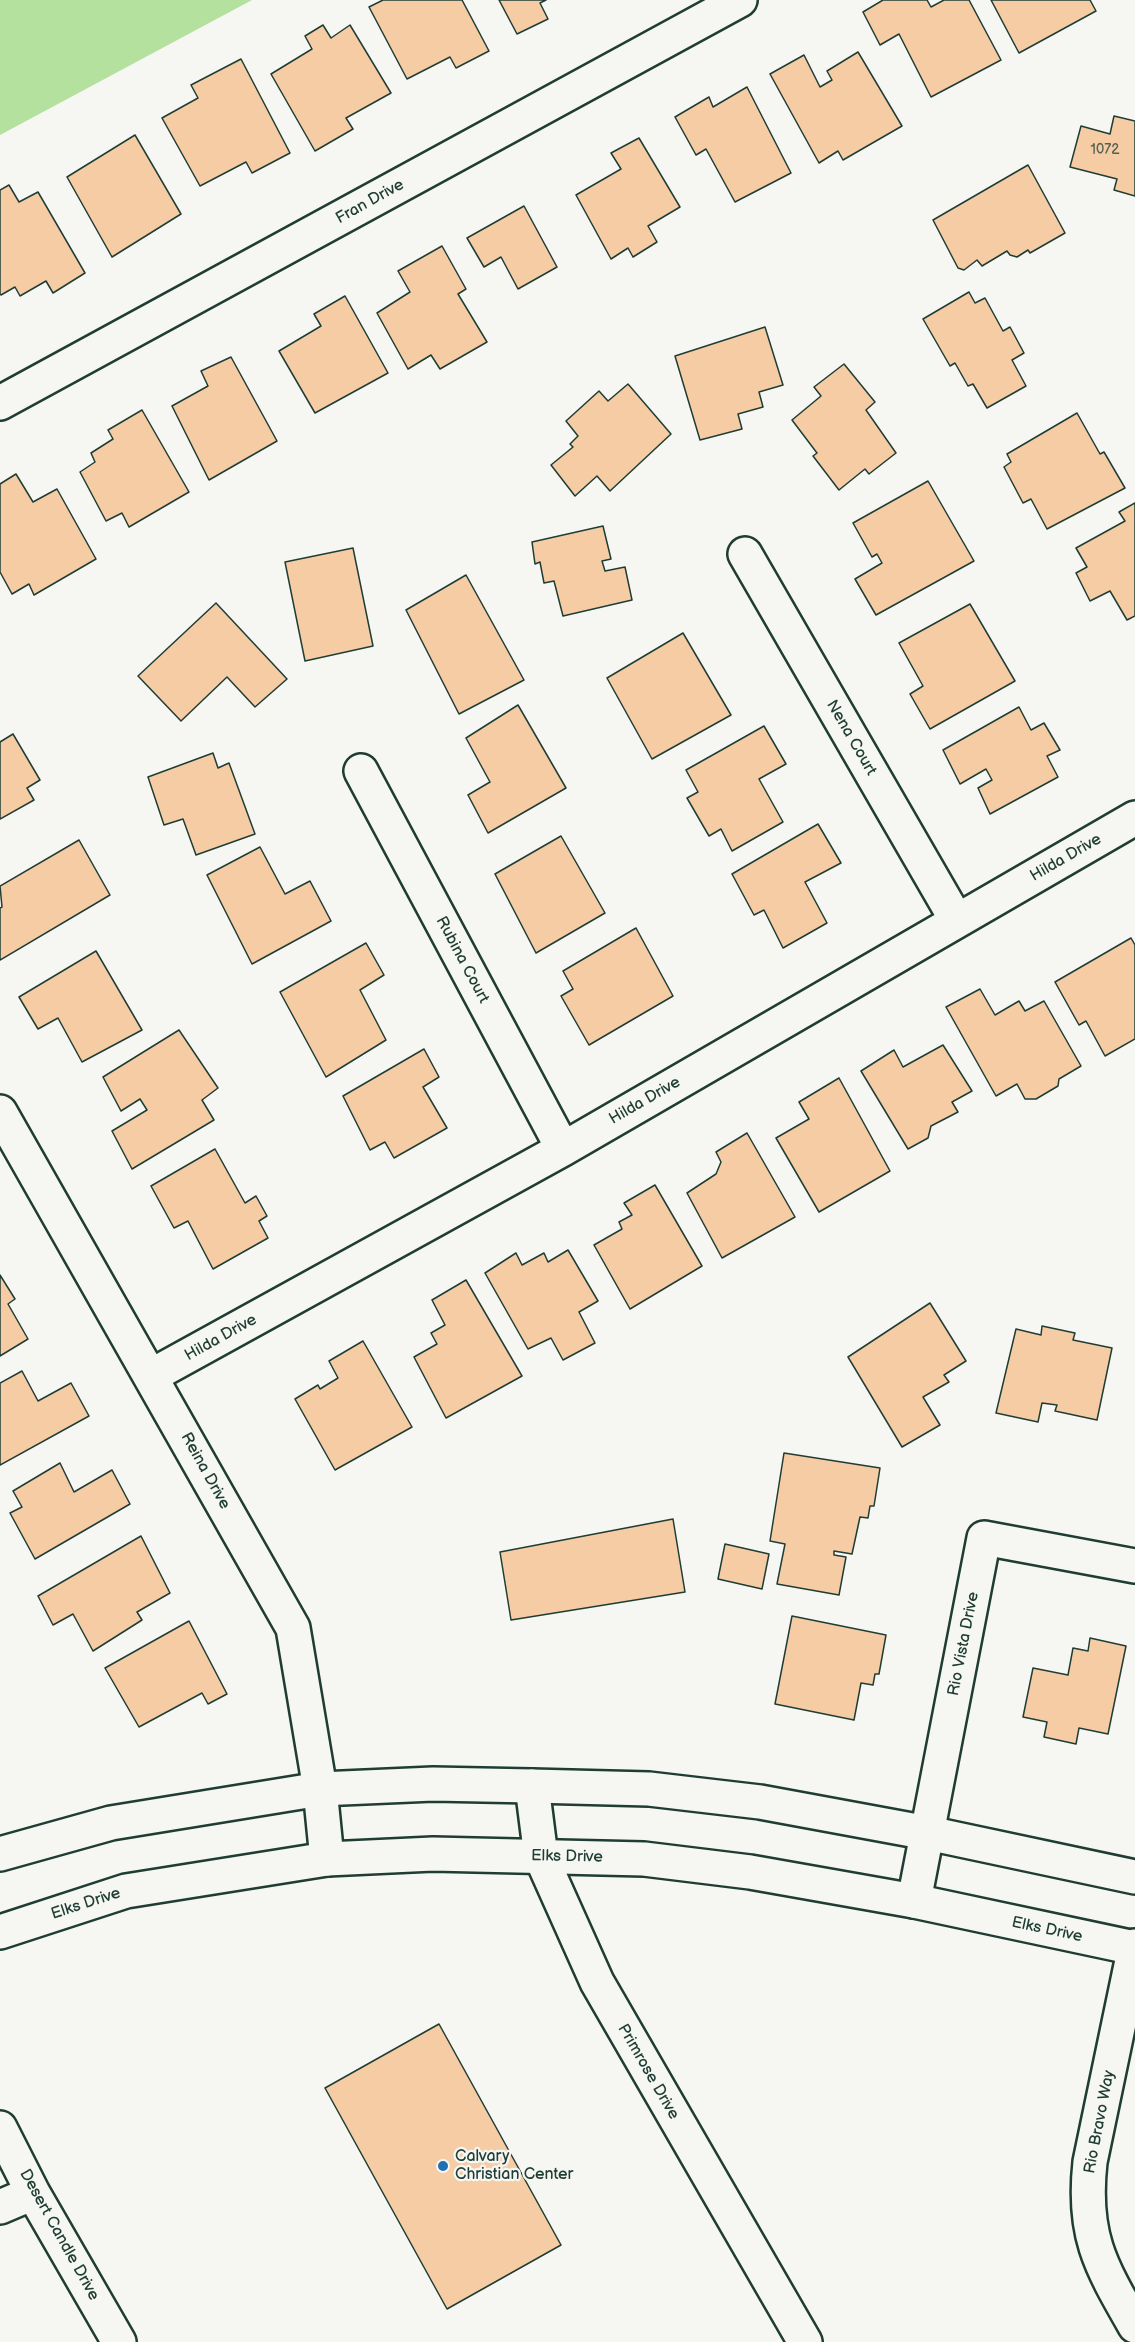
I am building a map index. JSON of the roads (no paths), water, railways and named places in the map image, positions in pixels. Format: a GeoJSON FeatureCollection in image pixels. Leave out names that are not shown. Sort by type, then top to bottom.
{"type":"FeatureCollection","features":[{"type":"Feature","properties":{"kind":"street","name":"Fran Drive"},"geometry":{"type":"LineString","coordinates":[[0,403],[740,0]]}},
{"type":"Feature","properties":{"kind":"street","name":"Nena Court"},"geometry":{"type":"LineString","coordinates":[[746,554],[957,921]]}},
{"type":"Feature","properties":{"kind":"street","name":"Rubina Court"},"geometry":{"type":"LineString","coordinates":[[361,771],[563,1149]]}},
{"type":"Feature","properties":{"kind":"street","name":"Hilda Drive"},"geometry":{"type":"LineString","coordinates":[[151,1376],[563,1149],[1135,818]]}},
{"type":"Feature","properties":{"kind":"street","name":"Reina Drive"},"geometry":{"type":"LineString","coordinates":[[0,1112],[293,1628],[320,1789],[327,1859]]}},
{"type":"Feature","properties":{"kind":"street","name":"Rio Vista Drive"},"geometry":{"type":"LineString","coordinates":[[914,1901],[984,1538],[1135,1566]]}},
{"type":"Feature","properties":{"kind":"street"},"geometry":{"type":"LineString","coordinates":[[0,1854],[111,1823],[320,1789],[433,1784],[532,1786],[649,1790],[749,1801],[928,1833],[1135,1877]]}},
{"type":"Feature","properties":{"kind":"street","name":"Primrose Drive"},"geometry":{"type":"LineString","coordinates":[[532,1786],[542,1857],[597,1982],[805,2342]]}},
{"type":"Feature","properties":{"kind":"street","name":"Elks Drive"},"geometry":{"type":"LineString","coordinates":[[0,1932],[126,1892],[327,1859],[433,1854],[644,1859],[738,1870],[914,1901],[1135,1948]]}},
{"type":"Feature","properties":{"kind":"street","name":"Rio Bravo Way"},"geometry":{"type":"LineString","coordinates":[[1135,1948],[1090,2162],[1088,2203],[1094,2242],[1100,2261],[1135,2326]]}},
{"type":"Feature","properties":{"kind":"street","name":"Desert Candle Drive"},"geometry":{"type":"LineString","coordinates":[[0,2128],[33,2193],[119,2342]]}},
{"type":"Feature","properties":{"kind":"street"},"geometry":{"type":"LineString","coordinates":[[0,2207],[33,2193]]}},
{"type":"Feature","properties":{"kind":"place","name":"Calvary Christian Center"},"geometry":{"type":"Point","coordinates":[443,2166]}}]}
